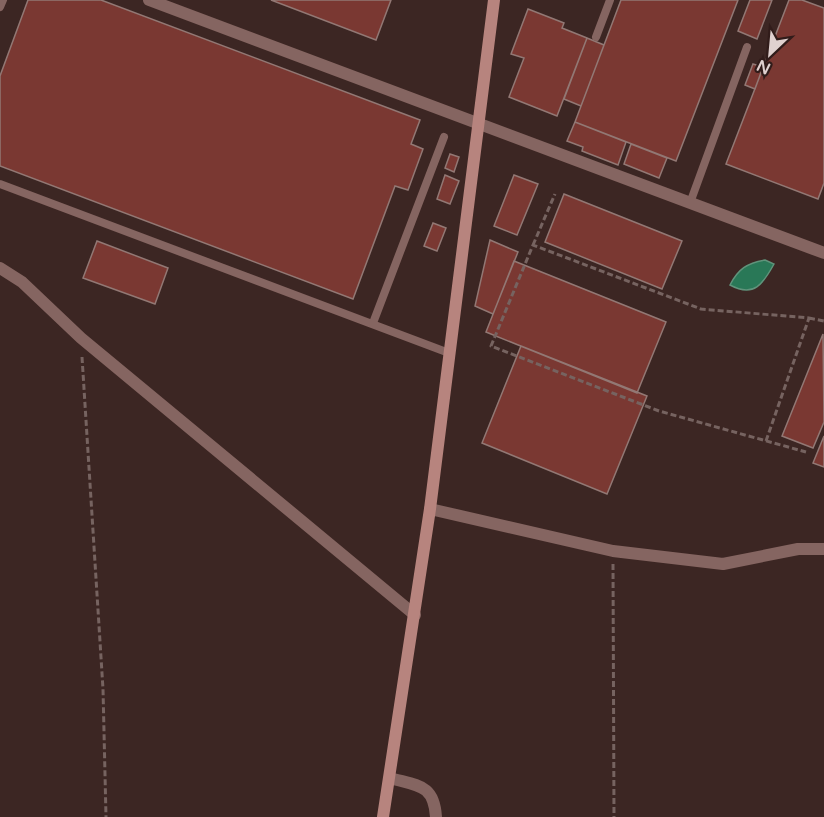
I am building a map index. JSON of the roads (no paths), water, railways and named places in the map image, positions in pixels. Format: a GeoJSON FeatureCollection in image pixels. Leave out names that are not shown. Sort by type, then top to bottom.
{"type":"FeatureCollection","features":[{"type":"Feature","properties":{"kind":"street"},"geometry":{"type":"LineString","coordinates":[[149,0],[824,253]]}},
{"type":"Feature","properties":{"kind":"street"},"geometry":{"type":"LineString","coordinates":[[383,817],[430,508],[494,0]]}},
{"type":"Feature","properties":{"kind":"street"},"geometry":{"type":"LineString","coordinates":[[0,268],[22,282],[81,338],[415,615]]}},
{"type":"Feature","properties":{"kind":"street"},"geometry":{"type":"LineString","coordinates":[[430,508],[613,551],[723,564],[798,549],[824,549]]}},
{"type":"Feature","properties":{"kind":"street"},"geometry":{"type":"LineString","coordinates":[[390,778],[427,789],[435,801],[436,817]]}},
{"type":"Feature","properties":{"kind":"lane"},"geometry":{"type":"LineString","coordinates":[[0,7],[3,0]]}},
{"type":"Feature","properties":{"kind":"lane"},"geometry":{"type":"LineString","coordinates":[[596,37],[610,0]]}},
{"type":"Feature","properties":{"kind":"lane"},"geometry":{"type":"LineString","coordinates":[[690,203],[747,46]]}},
{"type":"Feature","properties":{"kind":"lane"},"geometry":{"type":"LineString","coordinates":[[373,323],[444,137]]}},
{"type":"Feature","properties":{"kind":"lane"},"geometry":{"type":"LineString","coordinates":[[0,184],[449,353]]}}]}
